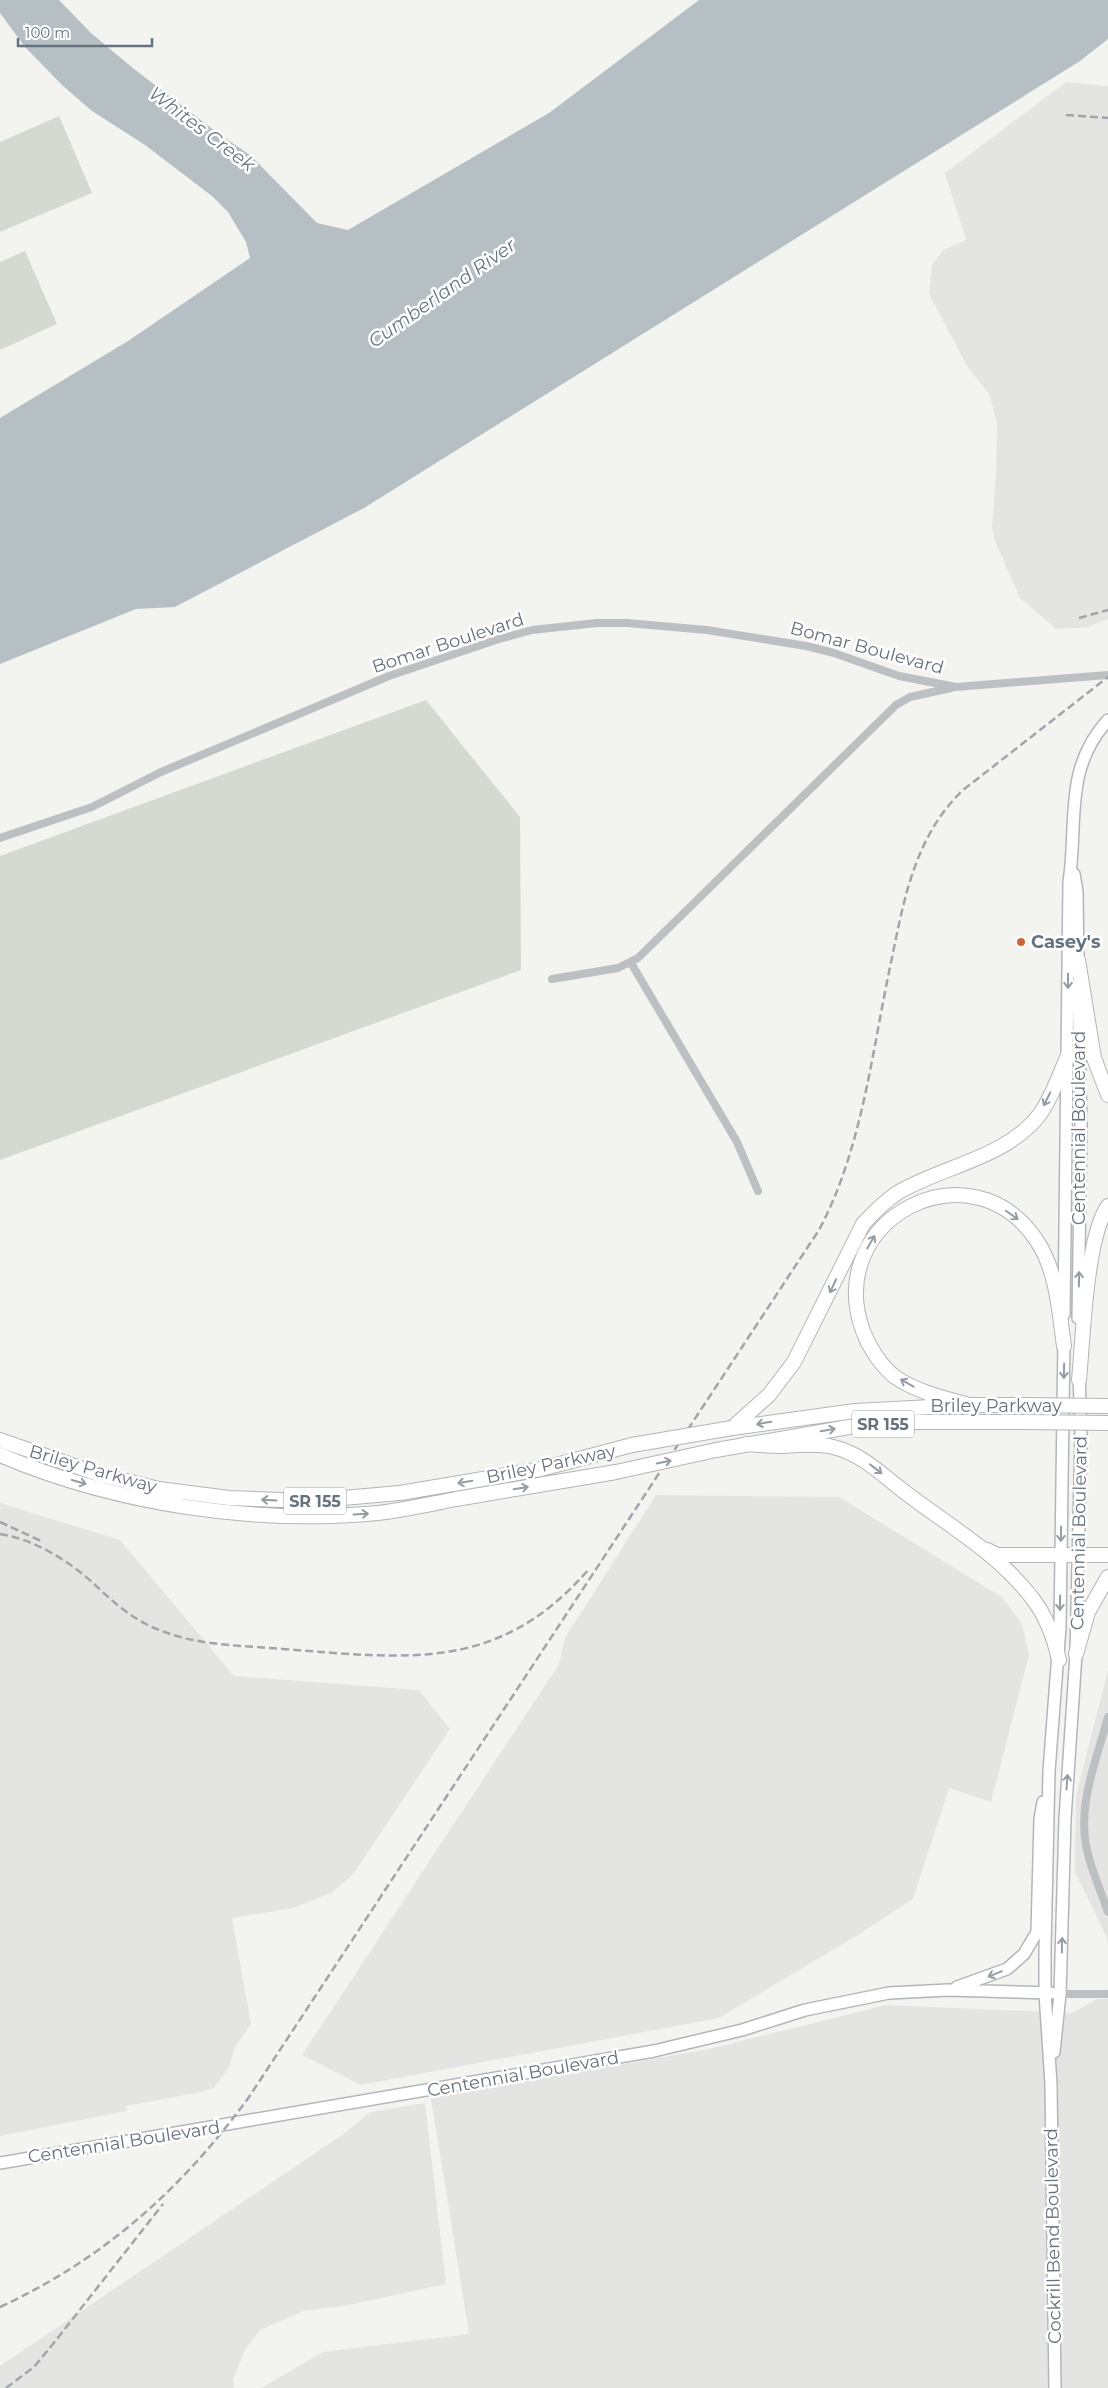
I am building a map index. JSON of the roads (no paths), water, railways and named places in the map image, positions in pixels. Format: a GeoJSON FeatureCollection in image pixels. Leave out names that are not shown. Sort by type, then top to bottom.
{"type":"FeatureCollection","features":[{"type":"Feature","properties":{"kind":"highway"},"geometry":{"type":"LineString","coordinates":[[1078,960],[1094,1058],[1108,1095]]}},
{"type":"Feature","properties":{"kind":"highway"},"geometry":{"type":"LineString","coordinates":[[732,1428],[770,1395],[794,1362],[852,1245],[868,1218],[879,1206],[897,1194],[1004,1144],[1022,1132],[1040,1114],[1068,1055]]}},
{"type":"Feature","properties":{"kind":"highway"},"geometry":{"type":"LineString","coordinates":[[969,1405],[915,1388],[894,1376],[876,1356],[860,1320],[856,1279],[863,1257],[873,1237],[888,1220],[907,1207],[929,1198],[975,1197],[996,1204],[1022,1223],[1037,1241],[1050,1266],[1064,1346]]}},
{"type":"Feature","properties":{"kind":"highway"},"geometry":{"type":"LineString","coordinates":[[1079,1380],[1094,1243],[1101,1216],[1108,1206]]}},
{"type":"Feature","properties":{"kind":"highway","name":"Briley Parkway"},"geometry":{"type":"LineString","coordinates":[[0,1440],[98,1474],[159,1489],[229,1498],[308,1501],[400,1493],[540,1469],[632,1446],[732,1428],[855,1410],[969,1405],[1108,1406]]}},
{"type":"Feature","properties":{"kind":"highway","name":"Briley Parkway"},"geometry":{"type":"LineString","coordinates":[[0,1454],[78,1482],[160,1502],[231,1513],[305,1516],[378,1513],[616,1472],[746,1444],[849,1427],[915,1422],[1108,1423]]}},
{"type":"Feature","properties":{"kind":"highway"},"geometry":{"type":"LineString","coordinates":[[746,1444],[807,1444],[833,1447],[854,1454],[872,1466],[980,1547],[1032,1597],[1045,1617],[1054,1637],[1059,1660]]}},
{"type":"Feature","properties":{"kind":"highway"},"geometry":{"type":"LineString","coordinates":[[980,1547],[997,1555],[1108,1555]]}},
{"type":"Feature","properties":{"kind":"highway"},"geometry":{"type":"LineString","coordinates":[[1076,1654],[1088,1612],[1108,1577]]}},
{"type":"Feature","properties":{"kind":"main road","name":"Centennial Boulevard"},"geometry":{"type":"LineString","coordinates":[[1051,2084],[1060,1994],[1064,1819],[1076,1654],[1081,1437],[1079,1380],[1081,1126],[1080,1053],[1077,1014],[1076,891],[1072,863],[1074,800],[1077,776],[1086,753],[1108,720]]}},
{"type":"Feature","properties":{"kind":"main road","name":"Centennial Boulevard"},"geometry":{"type":"LineString","coordinates":[[1051,2084],[1045,1993],[1049,1771],[1059,1660],[1068,1055],[1068,882],[1072,863]]}},
{"type":"Feature","properties":{"kind":"main road"},"geometry":{"type":"LineString","coordinates":[[948,1990],[1007,1969],[1024,1954],[1037,1932],[1040,1819],[1049,1771]]}},
{"type":"Feature","properties":{"kind":"main road","name":"Centennial Boulevard"},"geometry":{"type":"LineString","coordinates":[[0,2163],[654,2051],[742,2030],[805,2010],[889,1993],[948,1990],[1060,1994]]}},
{"type":"Feature","properties":{"kind":"main road","name":"Cockrill Bend Boulevard"},"geometry":{"type":"LineString","coordinates":[[1051,2084],[1055,2388]]}},
{"type":"Feature","properties":{"kind":"street","name":"Bomar Boulevard"},"geometry":{"type":"LineString","coordinates":[[0,838],[98,804],[161,772],[389,676],[499,639],[532,630],[589,624],[627,623],[707,630],[806,646],[834,653],[899,676],[956,687],[1108,675]]}},
{"type":"Feature","properties":{"kind":"street"},"geometry":{"type":"LineString","coordinates":[[552,979],[618,968],[631,963],[649,949],[896,705],[910,697],[956,687]]}},
{"type":"Feature","properties":{"kind":"street"},"geometry":{"type":"LineString","coordinates":[[631,963],[738,1142],[758,1191]]}},
{"type":"Feature","properties":{"kind":"street"},"geometry":{"type":"LineString","coordinates":[[1108,1717],[1087,1797],[1084,1822],[1087,1848],[1108,1912]]}},
{"type":"Feature","properties":{"kind":"street","name":"Centennial Boulevard"},"geometry":{"type":"LineString","coordinates":[[1060,1994],[1108,1994]]}},
{"type":"Feature","properties":{"kind":"water"},"geometry":{"type":"Polygon","coordinates":[[[0,0],[59,0],[91,33],[134,69],[219,134],[250,155],[317,223],[348,230],[549,113],[699,0],[1108,0],[1108,39],[1080,61],[364,508],[175,607],[136,609],[0,664],[0,418],[128,341],[250,258],[246,242],[228,212],[212,196],[145,145],[92,111],[62,85],[25,47],[0,13],[0,0]]]}},
{"type":"Feature","properties":{"kind":"railway"},"geometry":{"type":"LineString","coordinates":[[1066,115],[1108,118]]}},
{"type":"Feature","properties":{"kind":"railway"},"geometry":{"type":"LineString","coordinates":[[1079,618],[1108,610]]}},
{"type":"Feature","properties":{"kind":"railway"},"geometry":{"type":"LineString","coordinates":[[0,2307],[38,2288],[73,2267],[107,2244],[138,2218],[196,2162],[249,2097],[819,1230],[833,1200],[855,1137],[905,898],[921,852],[932,830],[946,809],[963,790],[1108,677]]}},
{"type":"Feature","properties":{"kind":"railway"},"geometry":{"type":"LineString","coordinates":[[0,1522],[41,1541]]}},
{"type":"Feature","properties":{"kind":"railway"},"geometry":{"type":"LineString","coordinates":[[0,1534],[25,1541],[49,1552],[73,1566],[125,1611],[146,1624],[179,1637],[213,1643],[370,1655],[410,1655],[448,1652],[485,1643],[520,1627],[555,1603],[589,1569]]}},
{"type":"Feature","properties":{"kind":"railway"},"geometry":{"type":"LineString","coordinates":[[6,2388],[34,2367],[163,2204]]}},
{"type":"Feature","properties":{"kind":"place","name":"Casey's"},"geometry":{"type":"Point","coordinates":[1021,942]}},
{"type":"Feature","properties":{"kind":"water label","name":"Whites Creek"},"geometry":{"type":"Point","coordinates":[202,129]}},
{"type":"Feature","properties":{"kind":"water label","name":"Cumberland River"},"geometry":{"type":"Point","coordinates":[442,293]}}]}
